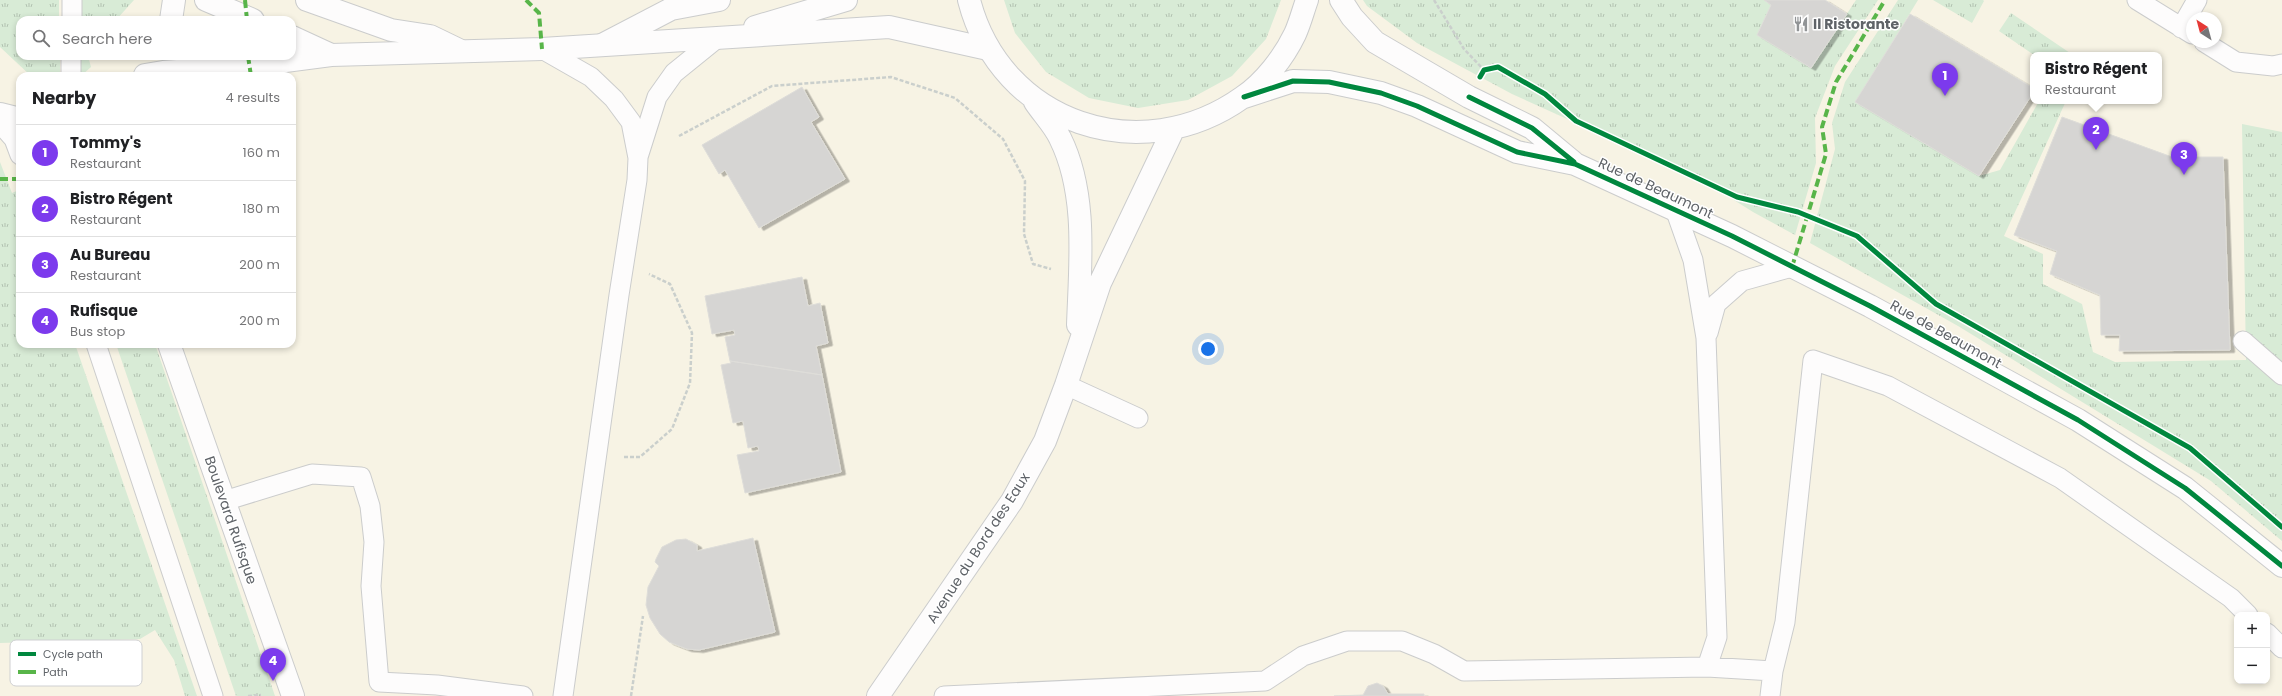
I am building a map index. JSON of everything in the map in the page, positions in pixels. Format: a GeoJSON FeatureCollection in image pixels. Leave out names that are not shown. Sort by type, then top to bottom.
{"type":"FeatureCollection","features":[{"type":"Feature","properties":{"kind":"street"},"geometry":{"type":"LineString","coordinates":[[172,16],[174,0]]}},
{"type":"Feature","properties":{"kind":"street"},"geometry":{"type":"LineString","coordinates":[[206,0],[244,16]]}},
{"type":"Feature","properties":{"kind":"street"},"geometry":{"type":"LineString","coordinates":[[307,0],[391,30],[430,36],[463,52]]}},
{"type":"Feature","properties":{"kind":"street"},"geometry":{"type":"LineString","coordinates":[[602,45],[671,9],[719,0]]}},
{"type":"Feature","properties":{"kind":"street"},"geometry":{"type":"LineString","coordinates":[[716,39],[846,0]]}},
{"type":"Feature","properties":{"kind":"street"},"geometry":{"type":"LineString","coordinates":[[969,0],[974,19],[988,49],[1007,76],[1032,98],[1075,122],[1124,133],[1173,130],[1207,119],[1244,97],[1273,68],[1295,35],[1307,0]]}},
{"type":"Feature","properties":{"kind":"street","name":"Rue de Beaumont"},"geometry":{"type":"LineString","coordinates":[[1341,0],[1352,17],[1375,42],[1469,97],[1532,128],[1575,164]]}},
{"type":"Feature","properties":{"kind":"street"},"geometry":{"type":"LineString","coordinates":[[296,60],[331,55],[542,49],[889,27],[988,49]]}},
{"type":"Feature","properties":{"kind":"street"},"geometry":{"type":"LineString","coordinates":[[296,39],[331,55]]}},
{"type":"Feature","properties":{"kind":"street"},"geometry":{"type":"LineString","coordinates":[[147,72],[155,60]]}},
{"type":"Feature","properties":{"kind":"street"},"geometry":{"type":"LineString","coordinates":[[163,72],[248,66],[293,60]]}},
{"type":"Feature","properties":{"kind":"street","name":"Rue de Beaumont"},"geometry":{"type":"LineString","coordinates":[[1244,97],[1294,81],[1329,82],[1381,93],[1417,106],[1517,152],[1575,164],[1675,209],[1870,306],[2078,420],[2185,488],[2282,566]]}},
{"type":"Feature","properties":{"kind":"street","name":"Avenue du Bord des Eaux"},"geometry":{"type":"LineString","coordinates":[[1032,98],[1060,137],[1074,176],[1079,226],[1078,347]]}},
{"type":"Feature","properties":{"kind":"street"},"geometry":{"type":"LineString","coordinates":[[0,114],[16,118]]}},
{"type":"Feature","properties":{"kind":"street","name":"Avenue du Bord des Eaux"},"geometry":{"type":"LineString","coordinates":[[878,696],[1012,501],[1045,441],[1066,385],[1100,283],[1173,130]]}},
{"type":"Feature","properties":{"kind":"street","name":"Boulevard Rufisque"},"geometry":{"type":"LineString","coordinates":[[171,348],[293,696]]}},
{"type":"Feature","properties":{"kind":"lane"},"geometry":{"type":"LineString","coordinates":[[72,0],[72,16]]}},
{"type":"Feature","properties":{"kind":"lane"},"geometry":{"type":"LineString","coordinates":[[2137,0],[2186,30]]}},
{"type":"Feature","properties":{"kind":"lane"},"geometry":{"type":"LineString","coordinates":[[2193,12],[2197,0]]}},
{"type":"Feature","properties":{"kind":"lane"},"geometry":{"type":"LineString","coordinates":[[638,158],[657,97],[674,73],[716,39]]}},
{"type":"Feature","properties":{"kind":"lane"},"geometry":{"type":"LineString","coordinates":[[2214,48],[2236,62],[2273,66],[2282,64]]}},
{"type":"Feature","properties":{"kind":"lane"},"geometry":{"type":"LineString","coordinates":[[542,49],[591,77],[614,98],[631,122],[638,158],[637,180],[623,263],[563,696]]}},
{"type":"Feature","properties":{"kind":"lane"},"geometry":{"type":"LineString","coordinates":[[71,60],[71,72]]}},
{"type":"Feature","properties":{"kind":"lane"},"geometry":{"type":"LineString","coordinates":[[0,123],[14,139],[16,144]]}},
{"type":"Feature","properties":{"kind":"lane"},"geometry":{"type":"LineString","coordinates":[[1675,209],[1693,260],[1706,338],[1717,637],[1707,667]]}},
{"type":"Feature","properties":{"kind":"lane"},"geometry":{"type":"LineString","coordinates":[[1706,338],[1716,304],[1742,281],[1792,267]]}},
{"type":"Feature","properties":{"kind":"lane"},"geometry":{"type":"LineString","coordinates":[[2243,340],[2282,375]]}},
{"type":"Feature","properties":{"kind":"lane"},"geometry":{"type":"LineString","coordinates":[[97,348],[213,696]]}},
{"type":"Feature","properties":{"kind":"lane"},"geometry":{"type":"LineString","coordinates":[[1770,696],[1773,671],[1785,622],[1813,360],[1888,386],[2060,478],[2232,598],[2245,612]]}},
{"type":"Feature","properties":{"kind":"lane"},"geometry":{"type":"LineString","coordinates":[[1066,385],[1138,418]]}},
{"type":"Feature","properties":{"kind":"lane"},"geometry":{"type":"LineString","coordinates":[[224,501],[312,474],[361,477],[370,506],[374,542],[371,586],[381,689],[436,685],[523,696]]}},
{"type":"Feature","properties":{"kind":"lane"},"geometry":{"type":"LineString","coordinates":[[2270,637],[2282,648]]}},
{"type":"Feature","properties":{"kind":"lane"},"geometry":{"type":"LineString","coordinates":[[944,696],[979,693],[1265,681],[1303,656],[1347,641],[1402,641],[1434,654],[1464,671],[1707,667],[1773,671]]}},
{"type":"Feature","properties":{"kind":"path"},"geometry":{"type":"LineString","coordinates":[[1434,0],[1464,49],[1484,70]]}},
{"type":"Feature","properties":{"kind":"path"},"geometry":{"type":"LineString","coordinates":[[679,136],[772,86],[890,77],[955,98],[1003,139],[1025,181],[1024,234],[1033,264],[1058,272]]}},
{"type":"Feature","properties":{"kind":"path"},"geometry":{"type":"LineString","coordinates":[[597,456],[640,457],[672,429],[690,383],[692,332],[670,284],[623,263]]}},
{"type":"Feature","properties":{"kind":"path"},"geometry":{"type":"LineString","coordinates":[[631,696],[643,616]]}},
{"type":"Feature","properties":{"kind":"shaded area"},"geometry":{"type":"Polygon","coordinates":[[[0,0],[2282,0],[2282,696],[0,696],[0,0]]]}},
{"type":"Feature","properties":{"kind":"green space"},"geometry":{"type":"Polygon","coordinates":[[[0,0],[59,0],[59,16],[16,16],[16,60],[60,60],[60,72],[27,72],[0,47],[0,0]]]}},
{"type":"Feature","properties":{"kind":"green space"},"geometry":{"type":"Polygon","coordinates":[[[79,0],[134,0],[120,16],[80,16],[79,0]]]}},
{"type":"Feature","properties":{"kind":"green space"},"geometry":{"type":"Polygon","coordinates":[[[1004,0],[1281,0],[1266,39],[1232,76],[1188,100],[1138,108],[1089,98],[1046,72],[1015,33],[1004,0]]]}},
{"type":"Feature","properties":{"kind":"green space"},"geometry":{"type":"Polygon","coordinates":[[[1363,0],[1764,0],[1771,5],[1757,35],[1811,68],[1856,0],[1878,0],[1835,66],[1815,118],[1816,163],[1795,235],[1753,212],[1702,180],[1512,94],[1417,43],[1367,6],[1363,0]]]}},
{"type":"Feature","properties":{"kind":"green space"},"geometry":{"type":"Polygon","coordinates":[[[1898,0],[1918,0],[1856,102],[1979,176],[2000,170],[2037,104],[2065,104],[2004,236],[2043,254],[2043,284],[2082,304],[2093,352],[2115,362],[2246,360],[2242,124],[2282,132],[2282,541],[2211,481],[1958,326],[1810,243],[1835,149],[1832,123],[1845,82],[1898,0]]]}},
{"type":"Feature","properties":{"kind":"green space"},"geometry":{"type":"Polygon","coordinates":[[[1933,0],[1983,0],[1984,1],[1972,23],[1933,0]]]}},
{"type":"Feature","properties":{"kind":"green space"},"geometry":{"type":"Polygon","coordinates":[[[2011,13],[2069,52],[2030,52],[1999,31],[2011,13]]]}},
{"type":"Feature","properties":{"kind":"green space"},"geometry":{"type":"Polygon","coordinates":[[[80,60],[89,60],[91,67],[85,72],[81,72],[80,60]]]}},
{"type":"Feature","properties":{"kind":"green space"},"geometry":{"type":"Polygon","coordinates":[[[0,162],[12,193],[16,191],[16,348],[76,348],[197,696],[185,696],[174,660],[155,630],[140,639],[10,640],[10,643],[0,643],[0,162]]]}},
{"type":"Feature","properties":{"kind":"green space"},"geometry":{"type":"Polygon","coordinates":[[[117,348],[156,348],[275,696],[236,696],[117,348]]]}},
{"type":"Feature","properties":{"kind":"building","name":"Il Ristorante"},"geometry":{"type":"Polygon","coordinates":[[[1764,0],[1825,0],[1847,14],[1811,68],[1757,35],[1771,5],[1764,0]]]}},
{"type":"Feature","properties":{"kind":"building"},"geometry":{"type":"Polygon","coordinates":[[[1910,14],[2030,86],[2030,98],[1979,176],[1855,102],[1910,14]]]}},
{"type":"Feature","properties":{"kind":"building"},"geometry":{"type":"Polygon","coordinates":[[[802,87],[819,117],[811,122],[845,179],[759,228],[725,170],[719,174],[702,145],[802,87]]]}},
{"type":"Feature","properties":{"kind":"building"},"geometry":{"type":"Polygon","coordinates":[[[2062,117],[2172,157],[2223,157],[2230,350],[2119,351],[2120,335],[2101,335],[2100,295],[2050,274],[2057,251],[2014,235],[2062,117]]]}},
{"type":"Feature","properties":{"kind":"building"},"geometry":{"type":"Polygon","coordinates":[[[802,277],[808,306],[820,303],[828,343],[816,346],[822,375],[730,361],[725,337],[735,335],[734,330],[712,334],[705,296],[802,277]]]}},
{"type":"Feature","properties":{"kind":"building"},"geometry":{"type":"Polygon","coordinates":[[[730,361],[822,375],[841,472],[745,493],[737,455],[759,451],[758,446],[748,448],[743,421],[733,423],[721,365],[731,363],[730,361]]]}},
{"type":"Feature","properties":{"kind":"building"},"geometry":{"type":"Polygon","coordinates":[[[753,538],[775,632],[699,650],[687,649],[669,642],[660,634],[650,618],[646,605],[648,587],[659,566],[655,562],[662,547],[676,540],[686,539],[697,545],[697,551],[753,538]]]}},
{"type":"Feature","properties":{"kind":"building"},"geometry":{"type":"Polygon","coordinates":[[[1377,683],[1383,686],[1388,694],[1424,694],[1424,696],[1334,696],[1363,695],[1368,686],[1377,683]]]}},
{"type":"Feature","properties":{"kind":"marked path"},"geometry":{"type":"LineString","coordinates":[[245,0],[247,16]]}},
{"type":"Feature","properties":{"kind":"marked path"},"geometry":{"type":"LineString","coordinates":[[526,0],[539,13],[542,49]]}},
{"type":"Feature","properties":{"kind":"marked path"},"geometry":{"type":"LineString","coordinates":[[1792,267],[1826,154],[1822,127],[1836,82],[1885,0]]}},
{"type":"Feature","properties":{"kind":"marked path"},"geometry":{"type":"LineString","coordinates":[[249,60],[250,72]]}},
{"type":"Feature","properties":{"kind":"marked path"},"geometry":{"type":"LineString","coordinates":[[0,179],[16,179]]}},
{"type":"Feature","properties":{"kind":"cycle path"},"geometry":{"type":"LineString","coordinates":[[1480,77],[1484,70],[1498,67],[1545,94],[1576,121],[1737,197],[1798,212],[1857,236],[1936,304],[2190,448],[2282,527]]}},
{"type":"Feature","properties":{"kind":"cycle path"},"geometry":{"type":"LineString","coordinates":[[1244,97],[1293,81],[1329,82],[1381,93],[1417,106],[1517,152],[1575,164],[1732,236],[1870,306],[2078,420],[2185,488],[2282,566]]}},
{"type":"Feature","properties":{"kind":"cycle path"},"geometry":{"type":"LineString","coordinates":[[1469,97],[1532,128],[1574,162]]}},
{"type":"Feature","properties":{"kind":"place","name":"Il Ristorante"},"geometry":{"type":"Point","coordinates":[1801,24]}},
{"type":"Feature","properties":{"kind":"place","name":"Tommy's"},"geometry":{"type":"Point","coordinates":[1945,96]}},
{"type":"Feature","properties":{"kind":"place","name":"Bistro Régent"},"geometry":{"type":"Point","coordinates":[2096,150]}},
{"type":"Feature","properties":{"kind":"place","name":"Au Bureau"},"geometry":{"type":"Point","coordinates":[2184,175]}},
{"type":"Feature","properties":{"kind":"place","name":"Rufisque"},"geometry":{"type":"Point","coordinates":[273,681]}}]}
